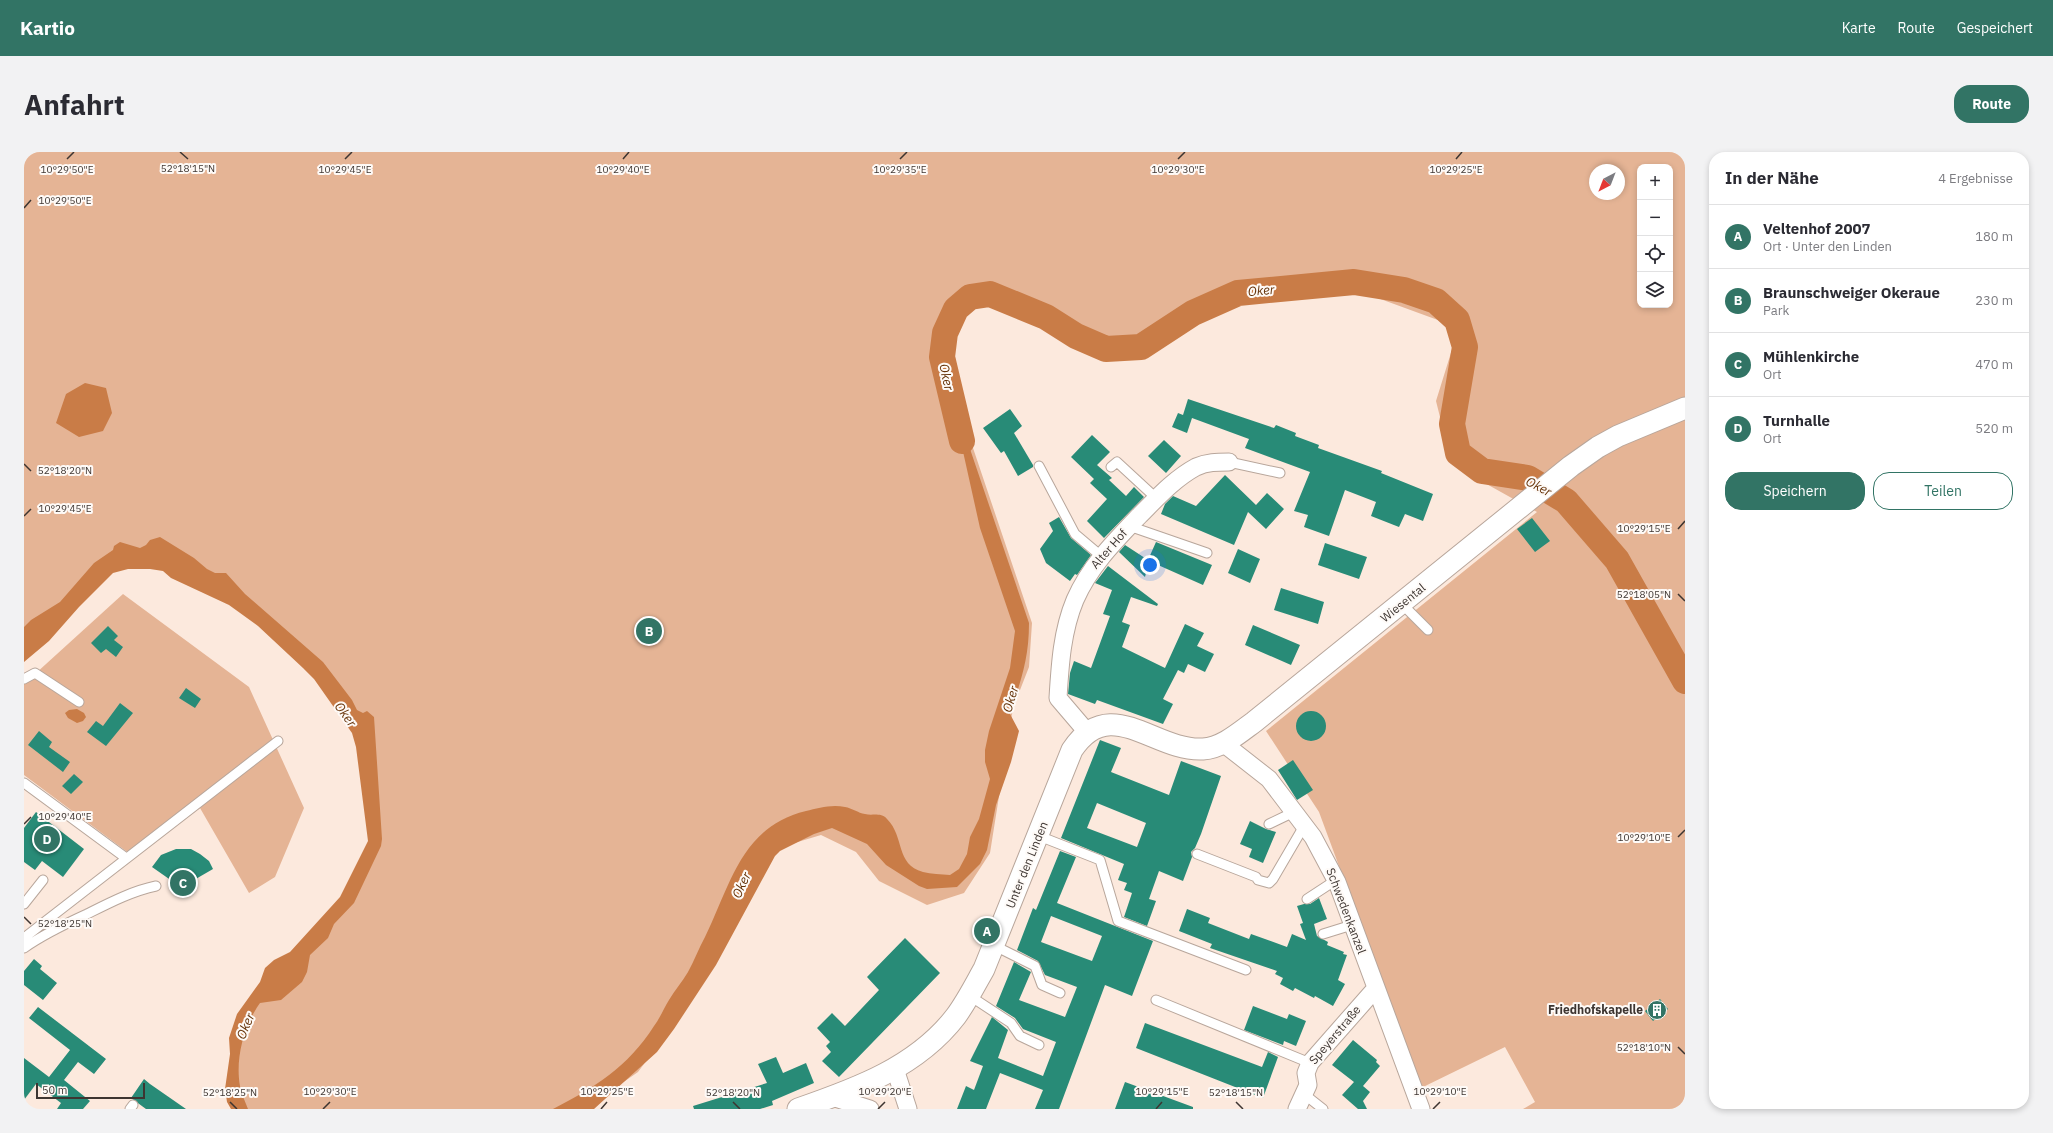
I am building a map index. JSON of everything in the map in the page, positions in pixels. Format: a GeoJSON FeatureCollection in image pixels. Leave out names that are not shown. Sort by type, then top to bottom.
{"type":"FeatureCollection","features":[{"type":"Feature","properties":{"kind":"street","name":"Wiesental"},"geometry":{"type":"LineString","coordinates":[[1111,724],[1128,727],[1171,743],[1194,749],[1203,749],[1223,743],[1254,722],[1526,504],[1571,466],[1598,447],[1618,436],[1685,408]]}},
{"type":"Feature","properties":{"kind":"street","name":"Alter Hof"},"geometry":{"type":"LineString","coordinates":[[1087,732],[1058,698],[1060,668],[1066,631],[1075,601],[1083,584],[1101,556],[1156,498],[1181,477],[1198,466],[1212,462],[1229,462]]}},
{"type":"Feature","properties":{"kind":"street","name":"Unter den Linden"},"geometry":{"type":"LineString","coordinates":[[798,1109],[832,1097],[896,1069],[940,1033],[955,1017],[970,996],[995,946],[1072,750],[1087,732],[1100,726],[1111,724]]}},
{"type":"Feature","properties":{"kind":"street","name":"Schwedenkanzel"},"geometry":{"type":"LineString","coordinates":[[1223,743],[1269,780],[1313,837],[1336,880],[1421,1109]]}},
{"type":"Feature","properties":{"kind":"street","name":"Speyerstraße"},"geometry":{"type":"LineString","coordinates":[[1301,1101],[1308,1085],[1306,1073],[1310,1063],[1376,988]]}},
{"type":"Feature","properties":{"kind":"street"},"geometry":{"type":"LineString","coordinates":[[896,1069],[908,1109]]}},
{"type":"Feature","properties":{"kind":"street"},"geometry":{"type":"LineString","coordinates":[[832,1097],[870,1109]]}},
{"type":"Feature","properties":{"kind":"lane"},"geometry":{"type":"LineString","coordinates":[[1111,467],[1117,462],[1156,498]]}},
{"type":"Feature","properties":{"kind":"lane","name":"Alter Hof"},"geometry":{"type":"LineString","coordinates":[[1229,462],[1280,474]]}},
{"type":"Feature","properties":{"kind":"lane"},"geometry":{"type":"LineString","coordinates":[[1039,466],[1075,534],[1101,556]]}},
{"type":"Feature","properties":{"kind":"lane"},"geometry":{"type":"LineString","coordinates":[[1129,526],[1207,553]]}},
{"type":"Feature","properties":{"kind":"lane"},"geometry":{"type":"LineString","coordinates":[[1402,604],[1428,630]]}},
{"type":"Feature","properties":{"kind":"lane"},"geometry":{"type":"LineString","coordinates":[[24,679],[35,673],[79,702]]}},
{"type":"Feature","properties":{"kind":"lane"},"geometry":{"type":"LineString","coordinates":[[24,938],[278,740]]}},
{"type":"Feature","properties":{"kind":"lane"},"geometry":{"type":"LineString","coordinates":[[24,783],[126,858]]}},
{"type":"Feature","properties":{"kind":"lane"},"geometry":{"type":"LineString","coordinates":[[1269,824],[1299,819]]}},
{"type":"Feature","properties":{"kind":"lane"},"geometry":{"type":"LineString","coordinates":[[1197,854],[1256,877],[1258,880],[1269,883],[1273,879],[1299,819]]}},
{"type":"Feature","properties":{"kind":"lane"},"geometry":{"type":"LineString","coordinates":[[1039,836],[1100,860],[1118,921],[1246,970]]}},
{"type":"Feature","properties":{"kind":"lane"},"geometry":{"type":"LineString","coordinates":[[24,904],[43,880]]}},
{"type":"Feature","properties":{"kind":"lane"},"geometry":{"type":"LineString","coordinates":[[1307,899],[1336,880]]}},
{"type":"Feature","properties":{"kind":"lane"},"geometry":{"type":"LineString","coordinates":[[24,948],[44,935],[140,889],[156,886]]}},
{"type":"Feature","properties":{"kind":"lane"},"geometry":{"type":"LineString","coordinates":[[1323,934],[1352,925]]}},
{"type":"Feature","properties":{"kind":"lane"},"geometry":{"type":"LineString","coordinates":[[995,946],[1035,966],[1042,985],[1060,993]]}},
{"type":"Feature","properties":{"kind":"lane"},"geometry":{"type":"LineString","coordinates":[[970,996],[1011,1023],[1020,1036],[1039,1045]]}},
{"type":"Feature","properties":{"kind":"lane"},"geometry":{"type":"LineString","coordinates":[[1156,1000],[1310,1063]]}},
{"type":"Feature","properties":{"kind":"lane"},"geometry":{"type":"LineString","coordinates":[[1301,1101],[1323,1109]]}},
{"type":"Feature","properties":{"kind":"shaded area"},"geometry":{"type":"Polygon","coordinates":[[[24,152],[1685,152],[1685,1109],[1523,1109],[1535,1102],[1505,1047],[1421,1088],[1319,812],[1266,731],[1537,512],[1483,482],[1450,457],[1436,401],[1454,343],[1446,323],[1364,293],[1240,296],[1143,352],[1091,354],[1044,318],[991,298],[973,300],[950,332],[972,445],[1032,623],[1029,667],[1013,708],[990,853],[964,893],[927,905],[879,881],[856,852],[821,835],[771,850],[697,993],[638,1072],[585,1109],[235,1109],[231,1033],[342,899],[371,844],[358,734],[308,666],[240,607],[163,563],[114,563],[24,660],[24,152]]]}},
{"type":"Feature","properties":{"kind":"shaded area"},"geometry":{"type":"Polygon","coordinates":[[[123,594],[249,687],[304,808],[275,877],[249,893],[200,808],[134,857],[24,775],[24,684],[123,594]]]}},
{"type":"Feature","properties":{"kind":"water"},"geometry":{"type":"Polygon","coordinates":[[[942,357],[969,446],[1029,623],[1026,659],[1010,714],[1019,731],[1011,762],[996,805],[987,850],[980,864],[957,887],[927,889],[919,886],[886,865],[867,844],[832,828],[814,834],[780,851],[775,856],[716,965],[657,1052],[594,1109],[553,1109],[582,1093],[609,1075],[633,1053],[644,1040],[658,1020],[671,996],[688,972],[731,878],[741,860],[752,844],[766,830],[784,819],[806,811],[840,806],[868,815],[879,815],[885,817],[893,826],[901,849],[908,863],[914,868],[923,872],[950,875],[959,869],[967,854],[970,837],[979,819],[990,779],[985,762],[985,750],[989,731],[1010,668],[1015,631],[980,528],[942,357]]]}},
{"type":"Feature","properties":{"kind":"water"},"geometry":{"type":"Polygon","coordinates":[[[85,383],[106,388],[112,413],[103,431],[79,437],[56,423],[66,394],[85,383]]]}},
{"type":"Feature","properties":{"kind":"water"},"geometry":{"type":"Polygon","coordinates":[[[160,537],[194,558],[207,569],[215,573],[226,573],[245,594],[323,662],[352,700],[357,710],[363,713],[367,711],[374,717],[382,839],[381,846],[354,903],[334,924],[328,938],[310,955],[307,972],[302,982],[281,1000],[260,1003],[249,1021],[242,1043],[239,1065],[242,1094],[248,1109],[231,1109],[227,1102],[225,1089],[230,1054],[229,1038],[237,1014],[260,982],[265,968],[274,960],[290,952],[340,897],[368,841],[356,747],[352,733],[314,679],[258,626],[229,605],[171,578],[163,571],[150,569],[128,569],[113,573],[79,607],[49,641],[24,662],[24,627],[31,620],[60,602],[94,563],[113,550],[114,546],[120,542],[140,548],[146,545],[150,540],[160,537]]]}},
{"type":"Feature","properties":{"kind":"water"},"geometry":{"type":"Polygon","coordinates":[[[77,709],[84,713],[86,717],[83,721],[77,723],[68,718],[65,713],[69,710],[77,709]]]}},
{"type":"Feature","properties":{"kind":"building"},"geometry":{"type":"Polygon","coordinates":[[[1188,399],[1274,428],[1276,425],[1296,433],[1295,436],[1319,445],[1318,448],[1382,471],[1381,473],[1433,494],[1423,521],[1405,514],[1399,527],[1371,516],[1376,502],[1345,490],[1329,536],[1304,527],[1308,515],[1294,511],[1310,472],[1245,448],[1249,439],[1192,418],[1187,433],[1172,427],[1178,413],[1183,415],[1188,399]]]}},
{"type":"Feature","properties":{"kind":"building"},"geometry":{"type":"Polygon","coordinates":[[[1010,409],[1022,426],[1014,433],[1033,465],[1033,467],[1018,476],[1004,451],[1001,453],[983,428],[1010,409]]]}},
{"type":"Feature","properties":{"kind":"building"},"geometry":{"type":"Polygon","coordinates":[[[1092,435],[1110,452],[1097,465],[1112,478],[1109,480],[1126,496],[1134,487],[1144,497],[1104,538],[1087,521],[1107,499],[1090,483],[1094,479],[1071,457],[1092,435]]]}},
{"type":"Feature","properties":{"kind":"building"},"geometry":{"type":"Polygon","coordinates":[[[1164,440],[1181,456],[1166,473],[1148,456],[1164,440]]]}},
{"type":"Feature","properties":{"kind":"building"},"geometry":{"type":"Polygon","coordinates":[[[1225,475],[1256,505],[1267,493],[1284,509],[1266,529],[1248,512],[1234,545],[1161,514],[1165,504],[1173,496],[1196,506],[1225,475]]]}},
{"type":"Feature","properties":{"kind":"building"},"geometry":{"type":"Polygon","coordinates":[[[1059,517],[1071,538],[1091,555],[1077,575],[1075,574],[1070,581],[1046,563],[1040,549],[1053,531],[1049,523],[1059,517]]]}},
{"type":"Feature","properties":{"kind":"building"},"geometry":{"type":"Polygon","coordinates":[[[1532,518],[1550,541],[1535,552],[1517,529],[1532,518]]]}},
{"type":"Feature","properties":{"kind":"building"},"geometry":{"type":"Polygon","coordinates":[[[1156,542],[1212,565],[1203,585],[1149,561],[1145,577],[1119,552],[1125,545],[1148,560],[1156,542]]]}},
{"type":"Feature","properties":{"kind":"building"},"geometry":{"type":"Polygon","coordinates":[[[1325,543],[1367,557],[1359,579],[1318,565],[1325,543]]]}},
{"type":"Feature","properties":{"kind":"building"},"geometry":{"type":"Polygon","coordinates":[[[1238,549],[1260,559],[1250,583],[1228,573],[1238,549]]]}},
{"type":"Feature","properties":{"kind":"building"},"geometry":{"type":"Polygon","coordinates":[[[1108,566],[1158,604],[1157,606],[1131,597],[1122,622],[1130,625],[1122,647],[1165,668],[1185,624],[1204,633],[1197,646],[1214,654],[1205,672],[1188,664],[1184,673],[1178,670],[1163,699],[1173,704],[1163,724],[1097,700],[1095,704],[1068,694],[1070,673],[1074,661],[1091,668],[1110,616],[1103,614],[1112,590],[1095,583],[1108,566]]]}},
{"type":"Feature","properties":{"kind":"building"},"geometry":{"type":"Polygon","coordinates":[[[1281,588],[1324,602],[1318,624],[1274,610],[1281,588]]]}},
{"type":"Feature","properties":{"kind":"building"},"geometry":{"type":"Polygon","coordinates":[[[1253,625],[1300,645],[1291,665],[1245,645],[1253,625]]]}},
{"type":"Feature","properties":{"kind":"building"},"geometry":{"type":"Polygon","coordinates":[[[108,626],[118,636],[114,640],[123,647],[116,657],[106,649],[101,653],[91,643],[108,626]]]}},
{"type":"Feature","properties":{"kind":"building"},"geometry":{"type":"Polygon","coordinates":[[[186,688],[201,699],[195,708],[179,698],[186,688]]]}},
{"type":"Feature","properties":{"kind":"building"},"geometry":{"type":"Polygon","coordinates":[[[120,703],[133,713],[106,746],[87,732],[96,721],[103,726],[120,703]]]}},
{"type":"Feature","properties":{"kind":"building"},"geometry":{"type":"Polygon","coordinates":[[[1311,711],[1322,715],[1326,726],[1322,737],[1311,741],[1300,737],[1296,726],[1300,715],[1311,711]]]}},
{"type":"Feature","properties":{"kind":"building"},"geometry":{"type":"Polygon","coordinates":[[[39,731],[52,742],[49,747],[70,762],[63,772],[28,745],[39,731]]]}},
{"type":"Feature","properties":{"kind":"building"},"geometry":{"type":"Polygon","coordinates":[[[1100,740],[1121,748],[1111,772],[1169,795],[1181,761],[1221,776],[1201,834],[1195,848],[1191,852],[1192,857],[1183,881],[1159,871],[1149,899],[1156,901],[1147,926],[1124,917],[1132,893],[1124,890],[1127,883],[1118,880],[1124,864],[1061,838],[1100,740]],[[1097,803],[1087,828],[1137,847],[1146,823],[1097,803]]]}},
{"type":"Feature","properties":{"kind":"building"},"geometry":{"type":"Polygon","coordinates":[[[1293,760],[1313,790],[1297,800],[1278,770],[1293,760]]]}},
{"type":"Feature","properties":{"kind":"building"},"geometry":{"type":"Polygon","coordinates":[[[74,774],[83,782],[71,794],[62,786],[74,774]]]}},
{"type":"Feature","properties":{"kind":"building"},"geometry":{"type":"Polygon","coordinates":[[[36,812],[84,849],[63,877],[42,861],[35,870],[24,862],[24,828],[36,812]]]}},
{"type":"Feature","properties":{"kind":"building"},"geometry":{"type":"Polygon","coordinates":[[[1250,821],[1276,832],[1263,863],[1249,857],[1252,849],[1240,844],[1250,821]]]}},
{"type":"Feature","properties":{"kind":"building"},"geometry":{"type":"Polygon","coordinates":[[[176,849],[191,849],[209,861],[213,869],[194,880],[193,890],[183,895],[174,891],[172,881],[152,867],[161,855],[176,849]]]}},
{"type":"Feature","properties":{"kind":"building"},"geometry":{"type":"Polygon","coordinates":[[[1060,851],[1076,857],[1057,903],[1153,941],[1132,996],[1105,985],[1059,1109],[1035,1109],[1043,1090],[1000,1073],[986,1109],[957,1109],[966,1086],[974,1090],[983,1066],[970,1061],[992,1017],[1008,1030],[998,1058],[1043,1076],[1056,1042],[1023,1029],[1015,1018],[996,1006],[1014,962],[1031,972],[1019,1000],[1065,1017],[1077,987],[1045,975],[1038,961],[1017,950],[1033,908],[1036,910],[1060,851]],[[1051,916],[1041,942],[1092,961],[1102,936],[1051,916]]]}},
{"type":"Feature","properties":{"kind":"building"},"geometry":{"type":"Polygon","coordinates":[[[1319,898],[1327,919],[1314,924],[1317,936],[1328,942],[1327,945],[1344,952],[1343,954],[1347,955],[1338,980],[1345,984],[1333,1006],[1315,996],[1314,998],[1295,988],[1293,991],[1280,984],[1283,978],[1275,974],[1277,971],[1210,948],[1212,944],[1179,931],[1187,909],[1210,918],[1208,923],[1249,939],[1251,934],[1287,947],[1292,934],[1306,940],[1300,924],[1303,923],[1297,906],[1310,904],[1319,898]]]}},
{"type":"Feature","properties":{"kind":"building"},"geometry":{"type":"Polygon","coordinates":[[[905,938],[940,973],[839,1077],[822,1061],[831,1052],[826,1046],[830,1042],[817,1028],[832,1013],[845,1026],[879,990],[867,977],[905,938]]]}},
{"type":"Feature","properties":{"kind":"building"},"geometry":{"type":"Polygon","coordinates":[[[34,959],[42,966],[40,969],[57,983],[43,1000],[24,985],[24,971],[34,959]]]}},
{"type":"Feature","properties":{"kind":"building","name":"Friedhofskapelle"},"geometry":{"type":"Polygon","coordinates":[[[1660,999],[1668,1009],[1653,1021],[1645,1011],[1660,999]]]}},
{"type":"Feature","properties":{"kind":"building"},"geometry":{"type":"Polygon","coordinates":[[[1253,1006],[1287,1019],[1289,1014],[1306,1021],[1296,1046],[1284,1041],[1283,1045],[1244,1030],[1253,1006]]]}},
{"type":"Feature","properties":{"kind":"building"},"geometry":{"type":"Polygon","coordinates":[[[38,1007],[106,1059],[94,1074],[78,1062],[64,1080],[90,1101],[83,1109],[57,1109],[61,1103],[36,1084],[24,1100],[24,1058],[49,1077],[70,1050],[29,1018],[38,1007]]]}},
{"type":"Feature","properties":{"kind":"building"},"geometry":{"type":"Polygon","coordinates":[[[1145,1023],[1262,1067],[1268,1052],[1278,1057],[1263,1098],[1136,1048],[1145,1023]]]}},
{"type":"Feature","properties":{"kind":"building"},"geometry":{"type":"Polygon","coordinates":[[[1353,1040],[1377,1060],[1376,1062],[1380,1066],[1363,1086],[1370,1092],[1363,1101],[1367,1109],[1358,1109],[1342,1095],[1354,1082],[1332,1065],[1353,1040]]]}},
{"type":"Feature","properties":{"kind":"building"},"geometry":{"type":"Polygon","coordinates":[[[776,1057],[783,1073],[806,1063],[814,1083],[772,1101],[773,1105],[760,1109],[694,1109],[693,1106],[767,1083],[758,1064],[776,1057]]]}},
{"type":"Feature","properties":{"kind":"building"},"geometry":{"type":"Polygon","coordinates":[[[144,1079],[186,1109],[146,1109],[131,1098],[144,1079]]]}},
{"type":"Feature","properties":{"kind":"building"},"geometry":{"type":"Polygon","coordinates":[[[1125,1082],[1193,1107],[1193,1109],[1115,1109],[1125,1082]]]}},
{"type":"Feature","properties":{"kind":"waterway","name":"Oker"},"geometry":{"type":"LineString","coordinates":[[962,441],[942,357],[945,333],[956,309],[970,297],[990,294],[1046,317],[1076,336],[1106,349],[1141,347],[1193,313],[1238,293],[1354,282],[1404,290],[1436,301],[1457,320],[1465,347],[1452,424],[1458,453],[1482,471],[1528,478],[1566,501],[1617,560],[1685,681]]}},
{"type":"Feature","properties":{"kind":"place","name":"Braunschweiger Okeraue"},"geometry":{"type":"Point","coordinates":[649,631]}},
{"type":"Feature","properties":{"kind":"place","name":"Turnhalle"},"geometry":{"type":"Point","coordinates":[47,839]}},
{"type":"Feature","properties":{"kind":"place","name":"Mühlenkirche"},"geometry":{"type":"Point","coordinates":[183,883]}},
{"type":"Feature","properties":{"kind":"place","name":"Veltenhof 2007"},"geometry":{"type":"Point","coordinates":[987,931]}},
{"type":"Feature","properties":{"kind":"place","name":"Friedhofskapelle"},"geometry":{"type":"Point","coordinates":[1657,1010]}}]}
